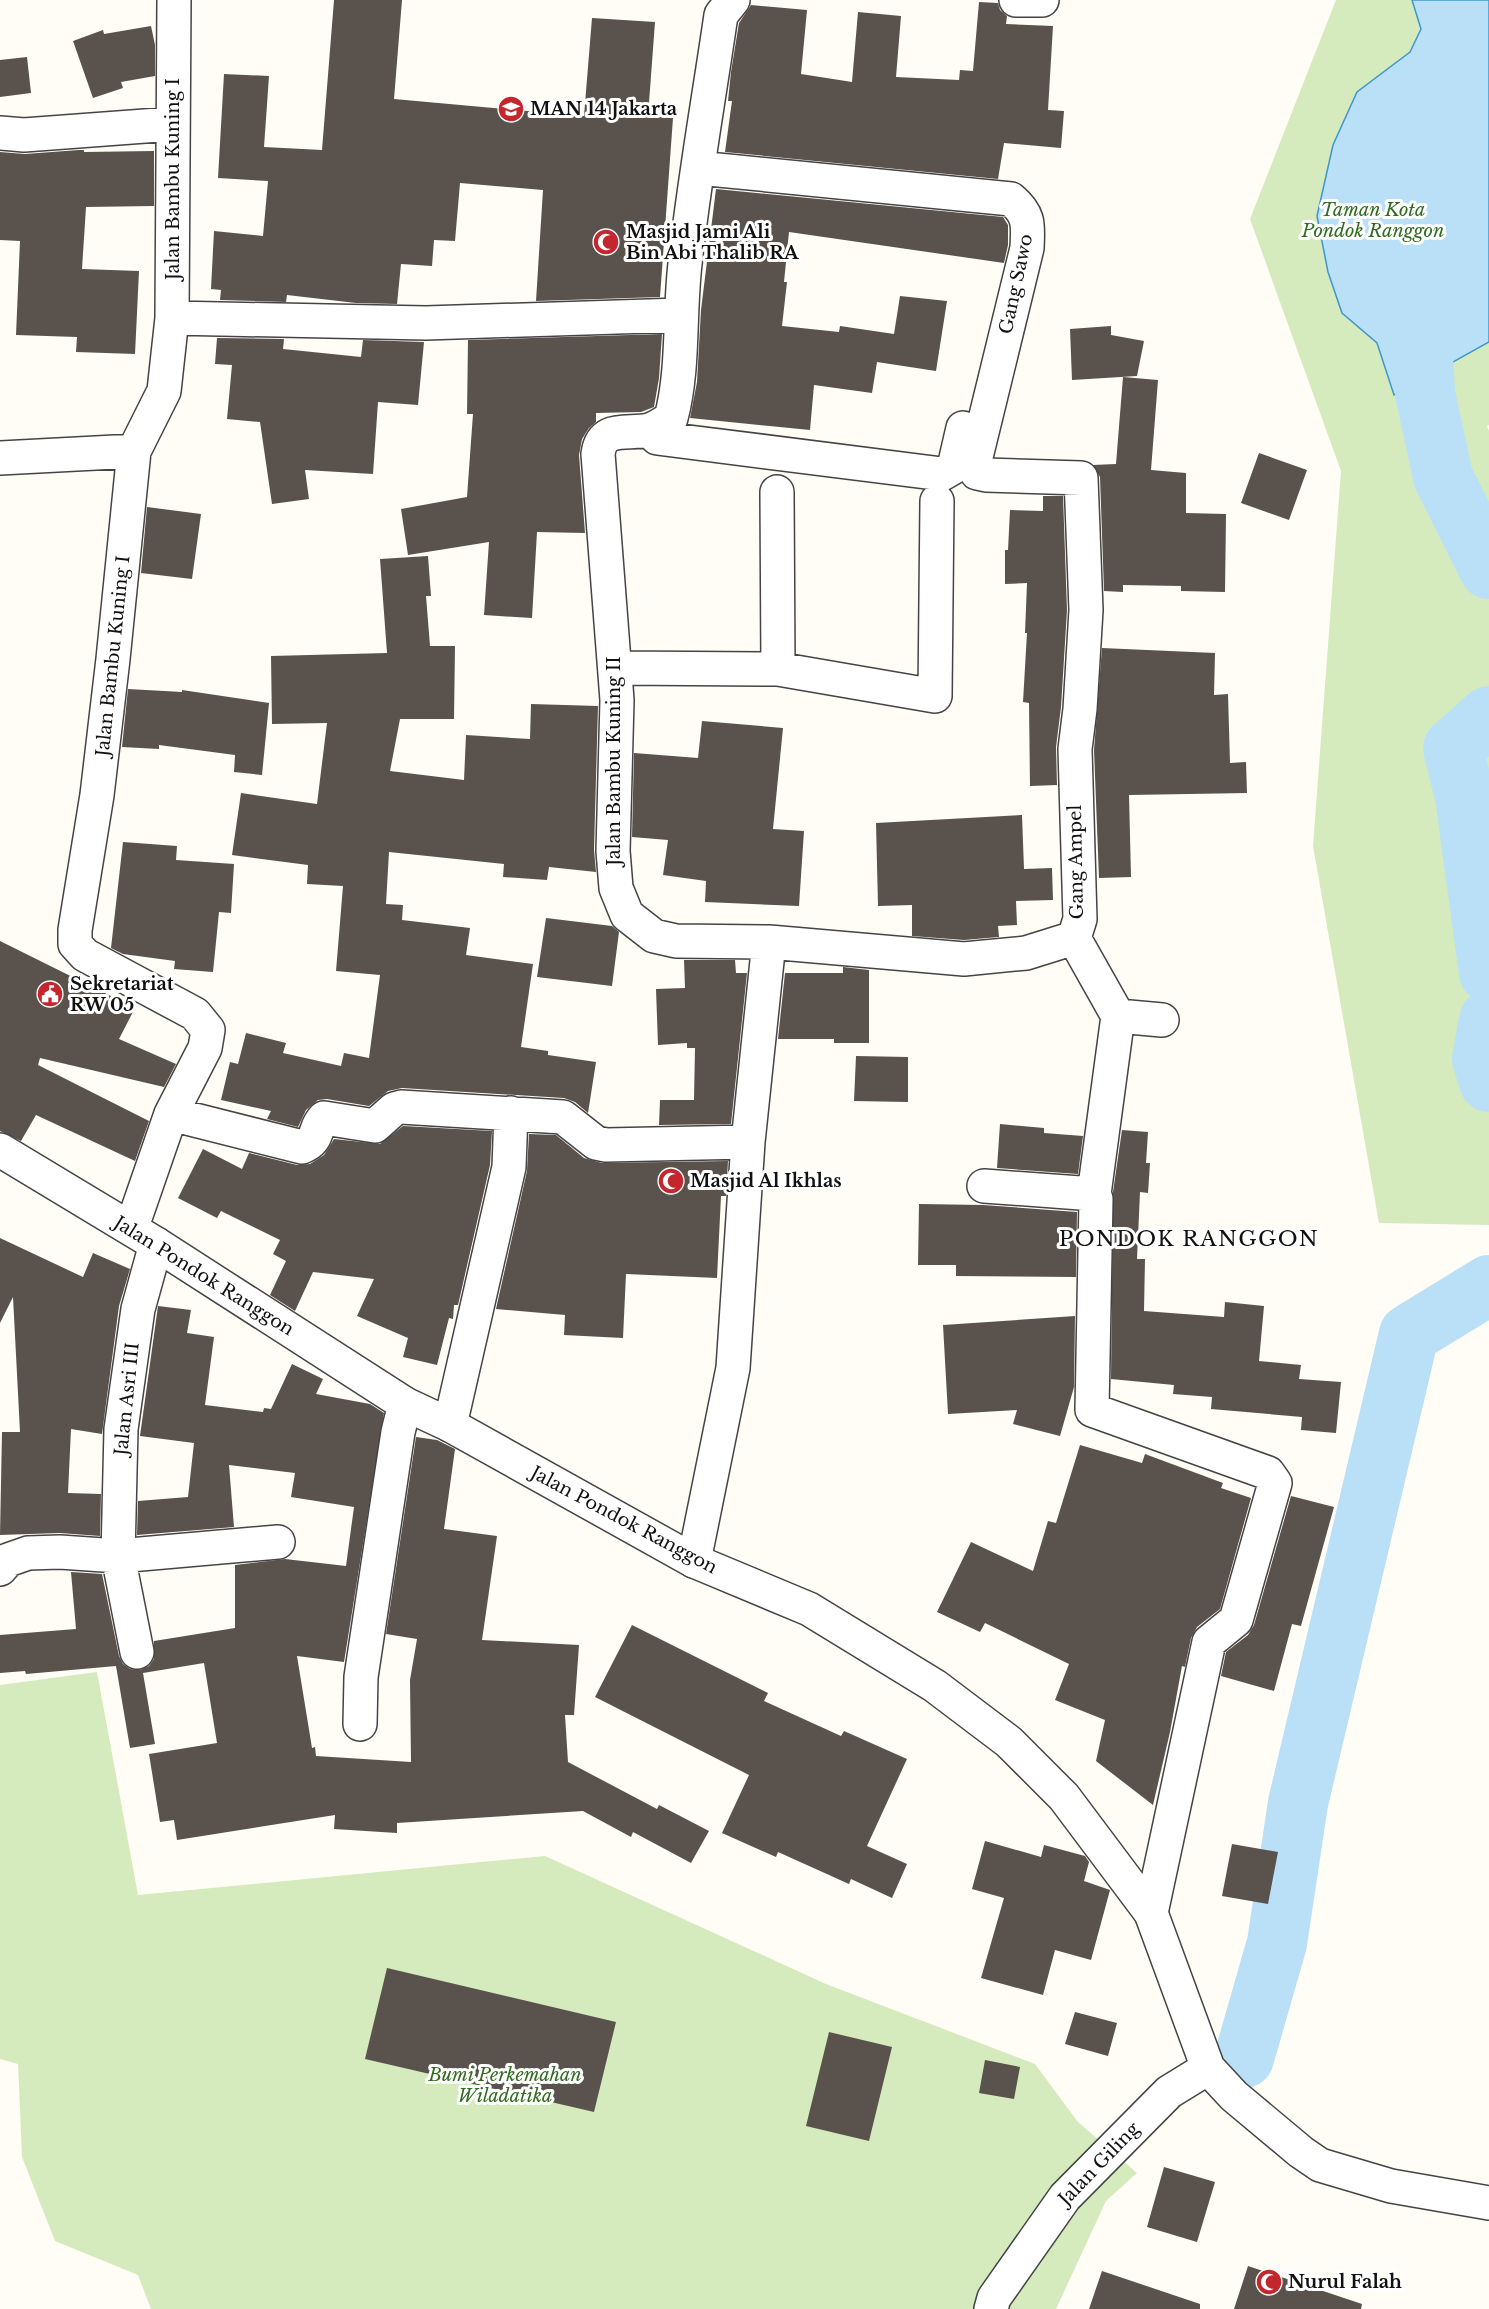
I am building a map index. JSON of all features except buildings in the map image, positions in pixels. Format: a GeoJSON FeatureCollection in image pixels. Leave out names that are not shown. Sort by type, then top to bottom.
{"type":"FeatureCollection","features":[{"type":"Feature","properties":{"kind":"street","name":"Jalan Bambu Kuning I"},"geometry":{"type":"LineString","coordinates":[[125,1225],[136,1215],[171,1114],[205,1048],[207,1030],[195,1014],[85,956],[75,944],[75,930],[97,795],[111,682],[134,451],[164,391],[172,318],[174,0]]}},
{"type":"Feature","properties":{"kind":"street"},"geometry":{"type":"LineString","coordinates":[[733,0],[721,15],[698,168],[680,315],[678,392],[671,418],[650,430],[657,438],[940,487]]}},
{"type":"Feature","properties":{"kind":"street"},"geometry":{"type":"LineString","coordinates":[[1016,0],[1042,0]]}},
{"type":"Feature","properties":{"kind":"street"},"geometry":{"type":"LineString","coordinates":[[0,133],[24,135],[172,124]]}},
{"type":"Feature","properties":{"kind":"street","name":"Gang Sawo"},"geometry":{"type":"LineString","coordinates":[[698,168],[1011,199],[1022,208],[1028,224],[1027,248],[974,465],[977,473],[986,475],[1081,478]]}},
{"type":"Feature","properties":{"kind":"street"},"geometry":{"type":"LineString","coordinates":[[615,668],[778,669],[935,696],[940,487],[957,460],[991,297]]}},
{"type":"Feature","properties":{"kind":"street"},"geometry":{"type":"LineString","coordinates":[[172,318],[426,323],[680,315]]}},
{"type":"Feature","properties":{"kind":"street","name":"Jalan Bambu Kuning II"},"geometry":{"type":"LineString","coordinates":[[650,430],[608,434],[599,444],[598,467],[617,700],[613,851],[616,888],[627,915],[654,936],[676,942],[769,942]]}},
{"type":"Feature","properties":{"kind":"street"},"geometry":{"type":"LineString","coordinates":[[0,458],[99,451],[134,451]]}},
{"type":"Feature","properties":{"kind":"street","name":"Gang Ampel"},"geometry":{"type":"LineString","coordinates":[[769,942],[964,959],[1026,953],[1074,938],[1080,919],[1074,749],[1080,709],[1086,610],[1081,478]]}},
{"type":"Feature","properties":{"kind":"street"},"geometry":{"type":"LineString","coordinates":[[777,492],[778,669]]}},
{"type":"Feature","properties":{"kind":"street"},"geometry":{"type":"LineString","coordinates":[[1074,938],[1118,1017],[1094,1194],[1096,1199],[1092,1410],[1268,1473],[1275,1483],[1236,1620],[1209,1642],[1151,1912]]}},
{"type":"Feature","properties":{"kind":"street"},"geometry":{"type":"LineString","coordinates":[[694,1561],[733,1368],[748,1142],[769,942]]}},
{"type":"Feature","properties":{"kind":"street"},"geometry":{"type":"LineString","coordinates":[[1118,1017],[1162,1020]]}},
{"type":"Feature","properties":{"kind":"street"},"geometry":{"type":"LineString","coordinates":[[171,1114],[302,1147],[310,1144],[315,1138],[324,1118],[375,1126],[394,1109],[401,1107],[563,1117],[596,1143],[606,1145],[748,1142]]}},
{"type":"Feature","properties":{"kind":"street"},"geometry":{"type":"LineString","coordinates":[[450,1425],[509,1167],[511,1113]]}},
{"type":"Feature","properties":{"kind":"street","name":"Jalan Pondok Ranggon"},"geometry":{"type":"LineString","coordinates":[[0,1150],[125,1225],[405,1404],[450,1425],[694,1561],[809,1609],[935,1686],[1009,1742],[1064,1797],[1151,1912],[1208,2068]]}},
{"type":"Feature","properties":{"kind":"street"},"geometry":{"type":"LineString","coordinates":[[984,1186],[1094,1194]]}},
{"type":"Feature","properties":{"kind":"street","name":"Jalan Asri III"},"geometry":{"type":"LineString","coordinates":[[136,1652],[118,1556],[121,1429],[138,1309],[156,1245]]}},
{"type":"Feature","properties":{"kind":"street"},"geometry":{"type":"LineString","coordinates":[[360,1724],[362,1677],[398,1432],[405,1404]]}},
{"type":"Feature","properties":{"kind":"street"},"geometry":{"type":"LineString","coordinates":[[0,1569],[8,1560],[28,1553],[60,1551],[118,1556],[279,1542]]}},
{"type":"Feature","properties":{"kind":"street"},"geometry":{"type":"LineString","coordinates":[[1208,2068],[1234,2096],[1320,2165],[1347,2175],[1391,2186],[1489,2203]]}},
{"type":"Feature","properties":{"kind":"street","name":"Jalan Giling"},"geometry":{"type":"LineString","coordinates":[[991,2309],[1000,2289],[1065,2197],[1170,2092],[1208,2068]]}},
{"type":"Feature","properties":{"kind":"green space","name":"Taman Kota Pondok Ranggon"},"geometry":{"type":"Polygon","coordinates":[[[1336,0],[1489,0],[1489,425],[1487,426],[1489,431],[1489,1225],[1379,1223],[1313,846],[1341,471],[1250,219],[1336,0]]]}},
{"type":"Feature","properties":{"kind":"green space","name":"Bumi Perkemahan Wiladatika"},"geometry":{"type":"Polygon","coordinates":[[[97,1672],[138,1895],[545,1856],[826,1984],[1035,2064],[1078,2122],[1137,2173],[1106,2201],[1056,2309],[151,2309],[138,2275],[55,2241],[22,2157],[18,2064],[0,2059],[0,1685],[97,1672]]]}},
{"type":"Feature","properties":{"kind":"water"},"geometry":{"type":"Polygon","coordinates":[[[1412,0],[1489,0],[1489,342],[1394,395],[1377,343],[1342,313],[1328,272],[1317,216],[1333,145],[1357,92],[1410,52],[1421,29],[1412,0]]]}},
{"type":"Feature","properties":{"kind":"waterway"},"geometry":{"type":"LineString","coordinates":[[1420,297],[1425,393],[1443,477],[1489,569]]}},
{"type":"Feature","properties":{"kind":"waterway"},"geometry":{"type":"LineString","coordinates":[[1489,716],[1453,748],[1465,797],[1489,973]]}},
{"type":"Feature","properties":{"kind":"waterway"},"geometry":{"type":"LineString","coordinates":[[1489,1020],[1482,1059],[1489,1082]]}},
{"type":"Feature","properties":{"kind":"waterway"},"geometry":{"type":"LineString","coordinates":[[1244,2058],[1277,1943],[1298,1803],[1409,1334],[1489,1285]]}},
{"type":"Feature","properties":{"kind":"place","name":"MAN 14 Jakarta"},"geometry":{"type":"Point","coordinates":[511,109]}},
{"type":"Feature","properties":{"kind":"place","name":"Masjid Jami Ali Bin Abi Thalib RA"},"geometry":{"type":"Point","coordinates":[606,242]}},
{"type":"Feature","properties":{"kind":"place","name":"Sekretariat RW 05"},"geometry":{"type":"Point","coordinates":[50,994]}},
{"type":"Feature","properties":{"kind":"place","name":"Masjid Al Ikhlas"},"geometry":{"type":"Point","coordinates":[671,1181]}},
{"type":"Feature","properties":{"kind":"place","name":"Nurul Falah"},"geometry":{"type":"Point","coordinates":[1269,2282]}},
{"type":"Feature","properties":{"kind":"district","name":"PONDOK RANGGON"},"geometry":{"type":"Point","coordinates":[1189,1239]}}]}
